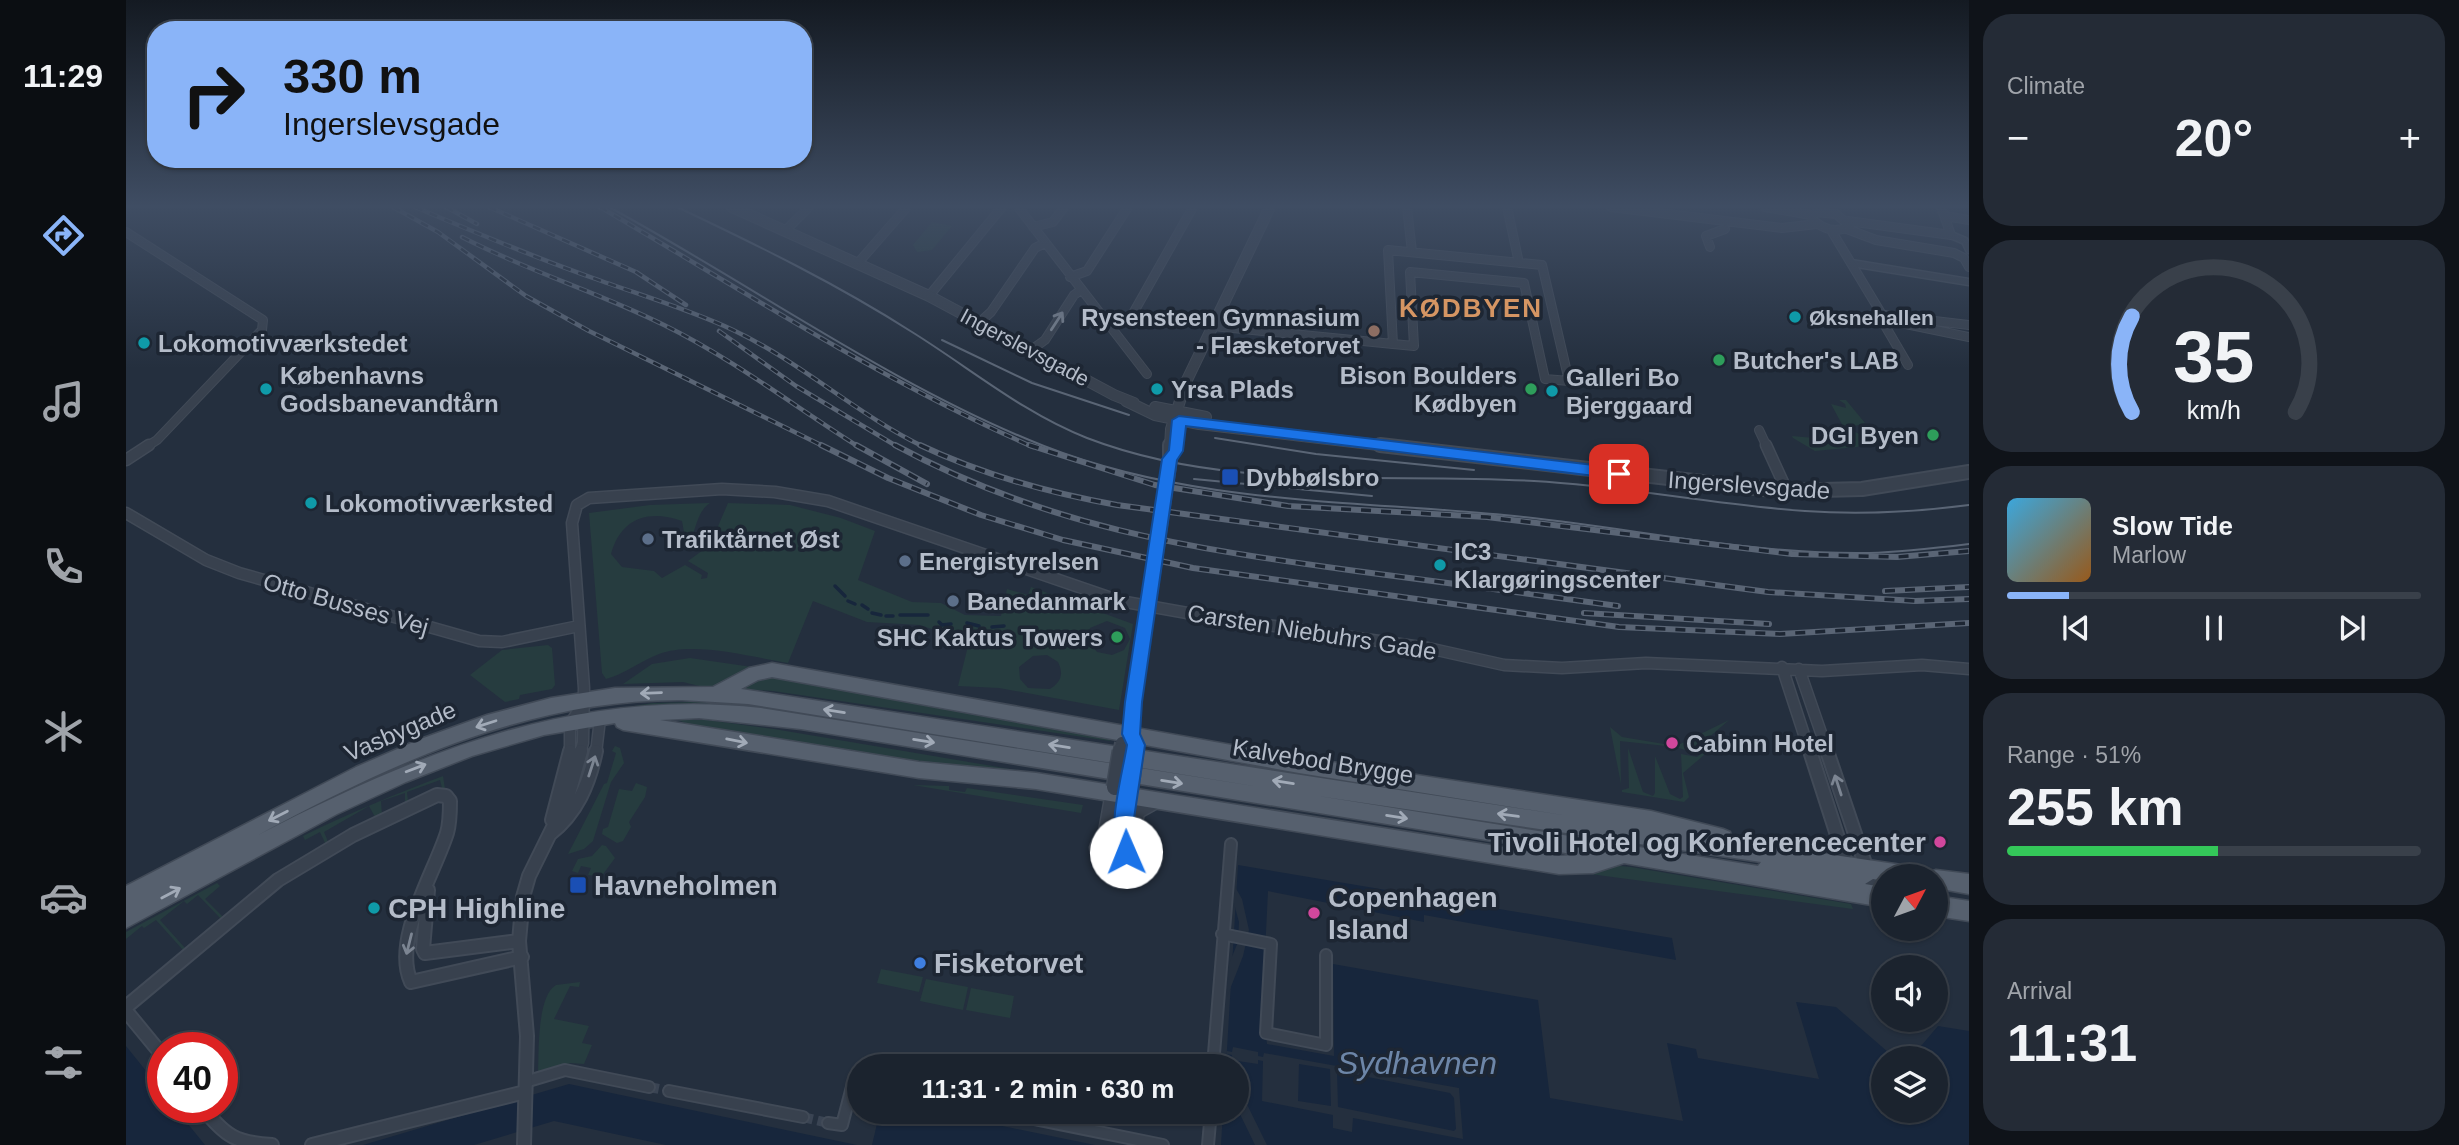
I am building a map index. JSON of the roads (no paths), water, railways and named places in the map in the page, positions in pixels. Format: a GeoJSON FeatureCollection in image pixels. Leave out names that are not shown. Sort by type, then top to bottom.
{"type":"FeatureCollection","features":[{"type":"Feature","properties":{"kind":"main road"},"geometry":{"type":"LineString","coordinates":[[714,703],[755,673],[772,670],[1130,741],[1651,820],[1794,857]]}},
{"type":"Feature","properties":{"kind":"main road","name":"Vasbygade"},"geometry":{"type":"LineString","coordinates":[[126,897],[274,818],[395,760],[495,722],[552,706],[642,693],[714,703]]}},
{"type":"Feature","properties":{"kind":"main road","name":"Vasbygade"},"geometry":{"type":"LineString","coordinates":[[126,918],[335,804],[394,776],[490,742],[584,721],[714,703]]}},
{"type":"Feature","properties":{"kind":"main road","name":"Kalvebod Brygge"},"geometry":{"type":"LineString","coordinates":[[714,703],[1309,786],[1794,857],[1871,872]]}},
{"type":"Feature","properties":{"kind":"main road","name":"Kalvebod Brygge"},"geometry":{"type":"LineString","coordinates":[[714,703],[788,719],[1625,853],[1871,896]]}},
{"type":"Feature","properties":{"kind":"main road"},"geometry":{"type":"LineString","coordinates":[[584,721],[670,728],[754,745],[919,770],[1122,792],[1154,801],[1559,865],[1593,864],[1625,853]]}},
{"type":"Feature","properties":{"kind":"main road"},"geometry":{"type":"LineString","coordinates":[[1727,870],[1855,870]]}},
{"type":"Feature","properties":{"kind":"main road"},"geometry":{"type":"LineString","coordinates":[[1948,881],[1969,884]]}},
{"type":"Feature","properties":{"kind":"main road"},"geometry":{"type":"LineString","coordinates":[[1948,908],[1969,911]]}},
{"type":"Feature","properties":{"kind":"street"},"geometry":{"type":"LineString","coordinates":[[126,460],[158,440],[258,334],[263,324],[263,320],[170,260]]}},
{"type":"Feature","properties":{"kind":"street","name":"Ingerslevsgade"},"geometry":{"type":"LineString","coordinates":[[852,260],[929,296],[1140,410],[1237,427],[1787,491],[1839,492],[1870,489],[1969,472]]}},
{"type":"Feature","properties":{"kind":"street"},"geometry":{"type":"LineString","coordinates":[[929,296],[958,260]]}},
{"type":"Feature","properties":{"kind":"street"},"geometry":{"type":"LineString","coordinates":[[979,323],[991,312],[1026,260]]}},
{"type":"Feature","properties":{"kind":"street"},"geometry":{"type":"LineString","coordinates":[[1058,260],[1147,374]]}},
{"type":"Feature","properties":{"kind":"street"},"geometry":{"type":"LineString","coordinates":[[1070,276],[1087,271],[1094,260]]}},
{"type":"Feature","properties":{"kind":"street"},"geometry":{"type":"LineString","coordinates":[[1107,324],[1130,317],[1162,260]]}},
{"type":"Feature","properties":{"kind":"street"},"geometry":{"type":"LineString","coordinates":[[1154,801],[1140,807],[1135,813],[1131,848],[1121,864],[1111,865],[1101,859],[1098,851],[1122,792],[1170,459],[1176,451],[1177,417],[1185,382],[1244,260]]}},
{"type":"Feature","properties":{"kind":"street"},"geometry":{"type":"LineString","coordinates":[[1389,260],[1393,344]]}},
{"type":"Feature","properties":{"kind":"street"},"geometry":{"type":"LineString","coordinates":[[1213,326],[1414,346],[1410,272],[1524,283],[1545,379],[1569,381],[1542,265],[1494,260]]}},
{"type":"Feature","properties":{"kind":"street"},"geometry":{"type":"LineString","coordinates":[[1849,260],[1875,306],[1885,316],[1906,325],[1969,337]]}},
{"type":"Feature","properties":{"kind":"street"},"geometry":{"type":"LineString","coordinates":[[1851,264],[1969,282]]}},
{"type":"Feature","properties":{"kind":"street"},"geometry":{"type":"LineString","coordinates":[[1031,350],[1045,340],[1074,295],[1081,290]]}},
{"type":"Feature","properties":{"kind":"street"},"geometry":{"type":"LineString","coordinates":[[1885,316],[1969,325]]}},
{"type":"Feature","properties":{"kind":"street"},"geometry":{"type":"LineString","coordinates":[[1885,316],[1883,323],[1908,365]]}},
{"type":"Feature","properties":{"kind":"street"},"geometry":{"type":"LineString","coordinates":[[1759,430],[1787,491]]}},
{"type":"Feature","properties":{"kind":"street","name":"Carsten Niebuhrs Gade"},"geometry":{"type":"LineString","coordinates":[[585,700],[572,523],[577,505],[589,498],[621,494],[722,489],[775,492],[828,501],[870,513],[1120,601],[1190,614],[1428,648],[1504,665],[1555,668],[1646,663],[1864,670],[1922,665],[1969,669]]}},
{"type":"Feature","properties":{"kind":"street","name":"Otto Busses Vej"},"geometry":{"type":"LineString","coordinates":[[126,513],[206,559],[239,573],[479,641],[502,642],[579,626]]}},
{"type":"Feature","properties":{"kind":"street"},"geometry":{"type":"LineString","coordinates":[[1782,667],[1855,870],[1871,888]]}},
{"type":"Feature","properties":{"kind":"street"},"geometry":{"type":"LineString","coordinates":[[1799,669],[1855,870]]}},
{"type":"Feature","properties":{"kind":"street"},"geometry":{"type":"LineString","coordinates":[[524,1139],[527,1024],[519,942],[525,887],[549,834],[558,792],[584,721],[585,700]]}},
{"type":"Feature","properties":{"kind":"street"},"geometry":{"type":"LineString","coordinates":[[549,834],[563,826],[584,790],[597,750],[584,721]]}},
{"type":"Feature","properties":{"kind":"street"},"geometry":{"type":"LineString","coordinates":[[1122,792],[1125,858]]}},
{"type":"Feature","properties":{"kind":"street"},"geometry":{"type":"LineString","coordinates":[[147,1036],[126,1009],[278,880],[393,814],[437,795],[446,796],[450,800],[450,817],[421,895],[404,970],[411,982],[522,957]]}},
{"type":"Feature","properties":{"kind":"street"},"geometry":{"type":"LineString","coordinates":[[1214,1054],[1226,935],[1231,844]]}},
{"type":"Feature","properties":{"kind":"street"},"geometry":{"type":"LineString","coordinates":[[429,879],[423,949],[425,953],[519,942]]}},
{"type":"Feature","properties":{"kind":"street"},"geometry":{"type":"LineString","coordinates":[[1226,935],[1271,944],[1266,1033],[1326,1045],[1326,955]]}},
{"type":"Feature","properties":{"kind":"street"},"geometry":{"type":"LineString","coordinates":[[312,1145],[525,1090],[565,1070],[649,1087]]}},
{"type":"Feature","properties":{"kind":"street"},"geometry":{"type":"LineString","coordinates":[[669,1091],[803,1117]]}},
{"type":"Feature","properties":{"kind":"street"},"geometry":{"type":"LineString","coordinates":[[828,1122],[842,1125],[847,1106]]}},
{"type":"Feature","properties":{"kind":"street"},"geometry":{"type":"LineString","coordinates":[[215,1123],[223,1134],[235,1141],[272,1145]]}},
{"type":"Feature","properties":{"kind":"street"},"geometry":{"type":"LineString","coordinates":[[1059,1124],[1163,1145]]}},
{"type":"Feature","properties":{"kind":"street"},"geometry":{"type":"LineString","coordinates":[[1208,1145],[1209,1124]]}},
{"type":"Feature","properties":{"kind":"water","name":"Sydhavnen"},"geometry":{"type":"Polygon","coordinates":[[[1238,865],[1672,938],[1676,960],[1424,915],[1424,922],[1268,891],[1261,1034],[1266,1036],[1267,1044],[1334,1056],[1333,964],[1538,1000],[1550,1098],[1683,1121],[1667,1043],[1696,1049],[1698,1058],[1819,1079],[1796,1002],[1836,1007],[1881,1046],[1871,1046],[1871,1123],[1948,1123],[1948,1046],[1921,1046],[1933,1032],[1948,1032],[1948,1028],[1969,1031],[1969,1145],[1221,1145],[1222,1124],[1249,1124],[1249,1054],[1227,1054],[1238,865]]]}},
{"type":"Feature","properties":{"kind":"water"},"geometry":{"type":"Polygon","coordinates":[[[126,1046],[147,1072],[147,1123],[187,1123],[205,1145],[126,1145],[126,1046]]]}},
{"type":"Feature","properties":{"kind":"water"},"geometry":{"type":"Polygon","coordinates":[[[569,1084],[857,1145],[666,1145],[554,1121],[474,1145],[363,1145],[569,1084]]]}},
{"type":"Feature","properties":{"kind":"water"},"geometry":{"type":"Polygon","coordinates":[[[877,1124],[992,1124],[1095,1145],[872,1145],[877,1124]]]}},
{"type":"Feature","properties":{"kind":"waterway"},"geometry":{"type":"LineString","coordinates":[[835,586],[845,596]]}},
{"type":"Feature","properties":{"kind":"waterway"},"geometry":{"type":"LineString","coordinates":[[848,601],[855,604]]}},
{"type":"Feature","properties":{"kind":"waterway"},"geometry":{"type":"LineString","coordinates":[[862,605],[868,609]]}},
{"type":"Feature","properties":{"kind":"waterway"},"geometry":{"type":"LineString","coordinates":[[872,613],[881,615]]}},
{"type":"Feature","properties":{"kind":"waterway"},"geometry":{"type":"LineString","coordinates":[[900,615],[928,615]]}},
{"type":"Feature","properties":{"kind":"waterway"},"geometry":{"type":"LineString","coordinates":[[886,616],[893,616]]}},
{"type":"Feature","properties":{"kind":"waterway"},"geometry":{"type":"LineString","coordinates":[[939,622],[942,625],[951,624]]}},
{"type":"Feature","properties":{"kind":"waterway"},"geometry":{"type":"LineString","coordinates":[[967,623],[979,626]]}},
{"type":"Feature","properties":{"kind":"waterway"},"geometry":{"type":"LineString","coordinates":[[992,627],[1004,626]]}},
{"type":"Feature","properties":{"kind":"tunnel"},"geometry":{"type":"LineString","coordinates":[[649,1087],[669,1091]]}},
{"type":"Feature","properties":{"kind":"tunnel"},"geometry":{"type":"LineString","coordinates":[[803,1117],[828,1123]]}},
{"type":"Feature","properties":{"kind":"tram line"},"geometry":{"type":"LineString","coordinates":[[702,260],[878,365],[988,422],[1044,446],[1100,465],[1156,479],[1271,497],[1504,515],[1777,549],[1869,553],[1969,544]]}},
{"type":"Feature","properties":{"kind":"tram line"},"geometry":{"type":"LineString","coordinates":[[786,260],[912,332],[997,389],[1063,428],[1141,455],[1196,467],[1308,477],[1534,481],[1805,511],[1887,512],[1969,505]]}},
{"type":"Feature","properties":{"kind":"tram line"},"geometry":{"type":"LineString","coordinates":[[942,340],[1032,383],[1129,415]]}},
{"type":"Feature","properties":{"kind":"tram line"},"geometry":{"type":"LineString","coordinates":[[1215,438],[1316,454],[1474,470]]}},
{"type":"Feature","properties":{"kind":"tram line"},"geometry":{"type":"LineString","coordinates":[[1194,479],[1372,496]]}},
{"type":"Feature","properties":{"kind":"railway"},"geometry":{"type":"LineString","coordinates":[[477,260],[526,296],[589,331],[825,447]]}},
{"type":"Feature","properties":{"kind":"railway"},"geometry":{"type":"LineString","coordinates":[[513,260],[639,313],[690,338],[859,447]]}},
{"type":"Feature","properties":{"kind":"railway"},"geometry":{"type":"LineString","coordinates":[[544,260],[733,330],[782,357],[875,419],[921,446]]}},
{"type":"Feature","properties":{"kind":"railway"},"geometry":{"type":"LineString","coordinates":[[610,260],[636,272],[686,305]]}},
{"type":"Feature","properties":{"kind":"railway"},"geometry":{"type":"LineString","coordinates":[[690,260],[867,364],[1033,447]]}},
{"type":"Feature","properties":{"kind":"railway"},"geometry":{"type":"LineString","coordinates":[[719,331],[796,386],[898,447]]}},
{"type":"Feature","properties":{"kind":"railway"},"geometry":{"type":"LineString","coordinates":[[821,445],[888,478],[981,515],[1063,540],[1193,568],[1619,627],[1780,634],[1969,623]]}},
{"type":"Feature","properties":{"kind":"railway"},"geometry":{"type":"LineString","coordinates":[[856,445],[927,484]]}},
{"type":"Feature","properties":{"kind":"railway"},"geometry":{"type":"LineString","coordinates":[[895,445],[1007,496],[1063,515],[1176,543],[1294,562],[1618,606]]}},
{"type":"Feature","properties":{"kind":"railway"},"geometry":{"type":"LineString","coordinates":[[1029,445],[1155,485],[1288,506],[1487,517],[1792,554],[1897,557],[1969,551]]}},
{"type":"Feature","properties":{"kind":"railway"},"geometry":{"type":"LineString","coordinates":[[921,446],[1017,482],[1117,505],[1768,592],[1915,601],[1969,599]]}},
{"type":"Feature","properties":{"kind":"railway"},"geometry":{"type":"LineString","coordinates":[[1885,591],[1969,587]]}},
{"type":"Feature","properties":{"kind":"railway"},"geometry":{"type":"LineString","coordinates":[[1584,613],[1769,624]]}},
{"type":"Feature","properties":{"kind":"place","name":"Øksnehallen"},"geometry":{"type":"Point","coordinates":[1795,317]}},
{"type":"Feature","properties":{"kind":"place","name":"Rysensteen Gymnasium - Flæsketorvet"},"geometry":{"type":"Point","coordinates":[1374,331]}},
{"type":"Feature","properties":{"kind":"place","name":"Lokomotivværkstedet"},"geometry":{"type":"Point","coordinates":[144,343]}},
{"type":"Feature","properties":{"kind":"place","name":"Butcher's LAB"},"geometry":{"type":"Point","coordinates":[1719,360]}},
{"type":"Feature","properties":{"kind":"place","name":"Københavns Godsbanevandtårn"},"geometry":{"type":"Point","coordinates":[266,389]}},
{"type":"Feature","properties":{"kind":"place","name":"Yrsa Plads"},"geometry":{"type":"Point","coordinates":[1157,389]}},
{"type":"Feature","properties":{"kind":"place","name":"Bison Boulders Kødbyen"},"geometry":{"type":"Point","coordinates":[1531,389]}},
{"type":"Feature","properties":{"kind":"place","name":"Galleri Bo Bjerggaard"},"geometry":{"type":"Point","coordinates":[1552,391]}},
{"type":"Feature","properties":{"kind":"place","name":"DGI Byen"},"geometry":{"type":"Point","coordinates":[1933,435]}},
{"type":"Feature","properties":{"kind":"place","name":"Dybbølsbro"},"geometry":{"type":"Point","coordinates":[1230,477]}},
{"type":"Feature","properties":{"kind":"place","name":"Lokomotivværksted"},"geometry":{"type":"Point","coordinates":[311,503]}},
{"type":"Feature","properties":{"kind":"place","name":"Trafiktårnet Øst"},"geometry":{"type":"Point","coordinates":[648,539]}},
{"type":"Feature","properties":{"kind":"place","name":"Energistyrelsen"},"geometry":{"type":"Point","coordinates":[905,561]}},
{"type":"Feature","properties":{"kind":"place","name":"IC3 Klargøringscenter"},"geometry":{"type":"Point","coordinates":[1440,565]}},
{"type":"Feature","properties":{"kind":"place","name":"Banedanmark"},"geometry":{"type":"Point","coordinates":[953,601]}},
{"type":"Feature","properties":{"kind":"place","name":"SHC Kaktus Towers"},"geometry":{"type":"Point","coordinates":[1117,637]}},
{"type":"Feature","properties":{"kind":"place","name":"Cabinn Hotel"},"geometry":{"type":"Point","coordinates":[1672,743]}},
{"type":"Feature","properties":{"kind":"place","name":"Tivoli Hotel og Konferencecenter"},"geometry":{"type":"Point","coordinates":[1940,842]}},
{"type":"Feature","properties":{"kind":"place","name":"Havneholmen"},"geometry":{"type":"Point","coordinates":[578,885]}},
{"type":"Feature","properties":{"kind":"place","name":"CPH Highline"},"geometry":{"type":"Point","coordinates":[374,908]}},
{"type":"Feature","properties":{"kind":"place","name":"Copenhagen Island"},"geometry":{"type":"Point","coordinates":[1314,913]}},
{"type":"Feature","properties":{"kind":"place","name":"Fisketorvet"},"geometry":{"type":"Point","coordinates":[920,963]}},
{"type":"Feature","properties":{"kind":"district","name":"KØDBYEN"},"geometry":{"type":"Point","coordinates":[1471,308]}}]}
